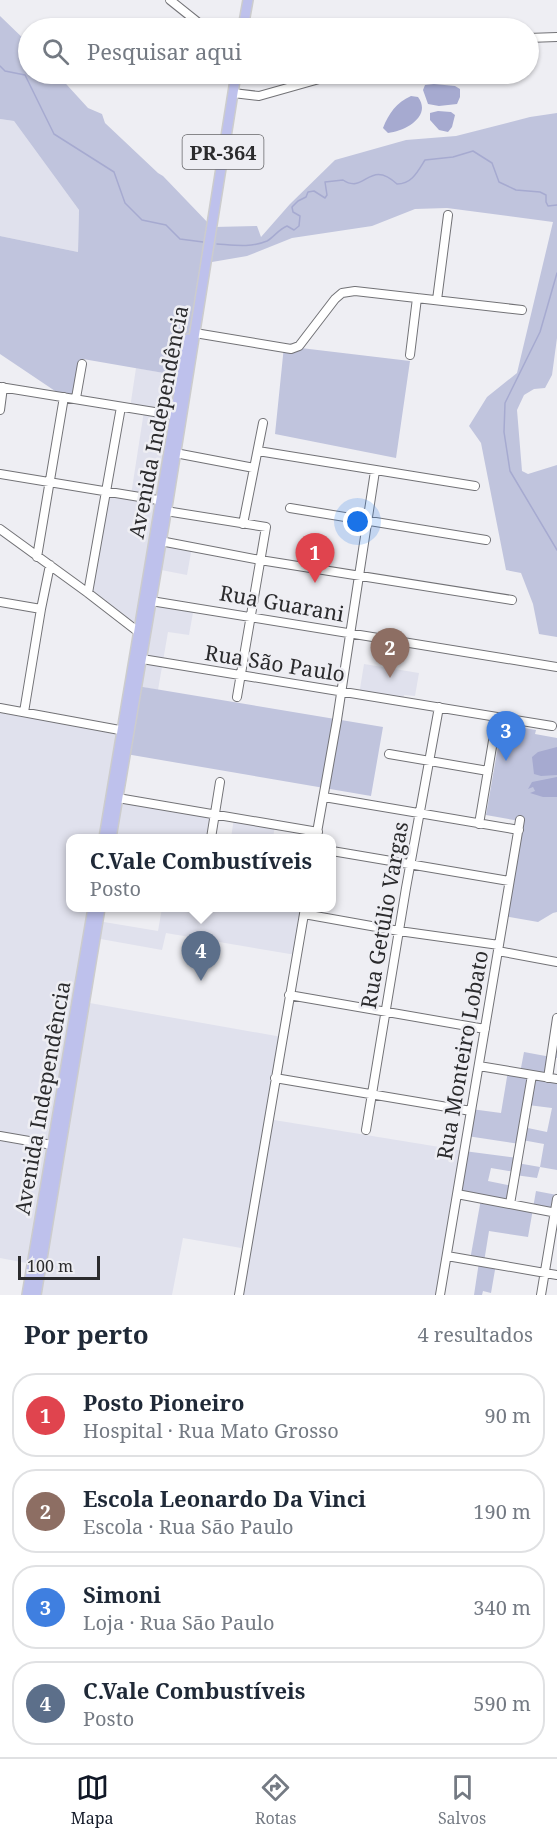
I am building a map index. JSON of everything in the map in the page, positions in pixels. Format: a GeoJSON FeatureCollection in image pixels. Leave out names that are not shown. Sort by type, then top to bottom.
{"type":"FeatureCollection","features":[{"type":"Feature","properties":{"kind":"main road"},"geometry":{"type":"LineString","coordinates":[[245,18],[248,0]]}},
{"type":"Feature","properties":{"kind":"main road","name":"PR-364"},"geometry":{"type":"LineString","coordinates":[[199,299],[234,84]]}},
{"type":"Feature","properties":{"kind":"main road","name":"Avenida Independência"},"geometry":{"type":"LineString","coordinates":[[110,832],[199,299]]}},
{"type":"Feature","properties":{"kind":"main road","name":"Avenida Independência"},"geometry":{"type":"LineString","coordinates":[[181,399],[190,328],[199,299]]}},
{"type":"Feature","properties":{"kind":"main road","name":"Avenida Independência"},"geometry":{"type":"LineString","coordinates":[[57,1146],[92,912]]}},
{"type":"Feature","properties":{"kind":"main road","name":"Avenida Independência"},"geometry":{"type":"LineString","coordinates":[[27,1295],[41,1237],[99,912]]}},
{"type":"Feature","properties":{"kind":"main road","name":"Avenida Independência"},"geometry":{"type":"LineString","coordinates":[[36,1295],[41,1237]]}},
{"type":"Feature","properties":{"kind":"street"},"geometry":{"type":"LineString","coordinates":[[170,0],[192,18]]}},
{"type":"Feature","properties":{"kind":"street"},"geometry":{"type":"LineString","coordinates":[[539,38],[557,37]]}},
{"type":"Feature","properties":{"kind":"street"},"geometry":{"type":"LineString","coordinates":[[232,93],[259,96],[302,84]]}},
{"type":"Feature","properties":{"kind":"street"},"geometry":{"type":"LineString","coordinates":[[437,300],[448,215]]}},
{"type":"Feature","properties":{"kind":"street"},"geometry":{"type":"LineString","coordinates":[[195,333],[291,349],[299,346],[335,299],[342,294],[355,291],[522,310]]}},
{"type":"Feature","properties":{"kind":"street"},"geometry":{"type":"LineString","coordinates":[[410,355],[417,298]]}},
{"type":"Feature","properties":{"kind":"street"},"geometry":{"type":"LineString","coordinates":[[76,398],[82,364]]}},
{"type":"Feature","properties":{"kind":"street"},"geometry":{"type":"LineString","coordinates":[[0,410],[2,387],[178,416]]}},
{"type":"Feature","properties":{"kind":"street"},"geometry":{"type":"LineString","coordinates":[[37,557],[64,397]]}},
{"type":"Feature","properties":{"kind":"street"},"geometry":{"type":"LineString","coordinates":[[88,593],[122,407]]}},
{"type":"Feature","properties":{"kind":"street"},"geometry":{"type":"LineString","coordinates":[[243,524],[263,423]]}},
{"type":"Feature","properties":{"kind":"street"},"geometry":{"type":"LineString","coordinates":[[258,451],[475,486]]}},
{"type":"Feature","properties":{"kind":"street"},"geometry":{"type":"LineString","coordinates":[[172,452],[254,468]]}},
{"type":"Feature","properties":{"kind":"street"},"geometry":{"type":"LineString","coordinates":[[317,834],[375,471]]}},
{"type":"Feature","properties":{"kind":"street"},"geometry":{"type":"LineString","coordinates":[[0,474],[108,491],[243,524],[266,527],[237,697]]}},
{"type":"Feature","properties":{"kind":"street"},"geometry":{"type":"LineString","coordinates":[[290,508],[486,540]]}},
{"type":"Feature","properties":{"kind":"street"},"geometry":{"type":"LineString","coordinates":[[0,530],[142,634]]}},
{"type":"Feature","properties":{"kind":"street"},"geometry":{"type":"LineString","coordinates":[[158,541],[260,560],[512,600]]}},
{"type":"Feature","properties":{"kind":"street"},"geometry":{"type":"LineString","coordinates":[[24,712],[50,565]]}},
{"type":"Feature","properties":{"kind":"street","name":"Rua Guarani"},"geometry":{"type":"LineString","coordinates":[[148,600],[557,667]]}},
{"type":"Feature","properties":{"kind":"street"},"geometry":{"type":"LineString","coordinates":[[0,602],[41,609]]}},
{"type":"Feature","properties":{"kind":"street","name":"Rua São Paulo"},"geometry":{"type":"LineString","coordinates":[[138,658],[552,726]]}},
{"type":"Feature","properties":{"kind":"street","name":"Rua Getúlio Vargas"},"geometry":{"type":"LineString","coordinates":[[366,1130],[439,707]]}},
{"type":"Feature","properties":{"kind":"street"},"geometry":{"type":"LineString","coordinates":[[0,708],[126,731]]}},
{"type":"Feature","properties":{"kind":"street"},"geometry":{"type":"LineString","coordinates":[[479,824],[497,717]]}},
{"type":"Feature","properties":{"kind":"street"},"geometry":{"type":"LineString","coordinates":[[389,754],[488,771]]}},
{"type":"Feature","properties":{"kind":"street"},"geometry":{"type":"LineString","coordinates":[[212,834],[220,782]]}},
{"type":"Feature","properties":{"kind":"street"},"geometry":{"type":"LineString","coordinates":[[115,797],[312,834]]}},
{"type":"Feature","properties":{"kind":"street"},"geometry":{"type":"LineString","coordinates":[[324,797],[519,830]]}},
{"type":"Feature","properties":{"kind":"street","name":"Rua Monteiro Lobato"},"geometry":{"type":"LineString","coordinates":[[440,1295],[520,820]]}},
{"type":"Feature","properties":{"kind":"street"},"geometry":{"type":"LineString","coordinates":[[336,852],[509,881]]}},
{"type":"Feature","properties":{"kind":"street"},"geometry":{"type":"LineString","coordinates":[[239,1295],[304,912]]}},
{"type":"Feature","properties":{"kind":"street"},"geometry":{"type":"LineString","coordinates":[[309,912],[399,931],[499,948],[557,962]]}},
{"type":"Feature","properties":{"kind":"street"},"geometry":{"type":"LineString","coordinates":[[290,995],[485,1029]]}},
{"type":"Feature","properties":{"kind":"street"},"geometry":{"type":"LineString","coordinates":[[548,1078],[557,1018]]}},
{"type":"Feature","properties":{"kind":"street"},"geometry":{"type":"LineString","coordinates":[[479,1066],[557,1079]]}},
{"type":"Feature","properties":{"kind":"street"},"geometry":{"type":"LineString","coordinates":[[510,1204],[532,1075]]}},
{"type":"Feature","properties":{"kind":"street"},"geometry":{"type":"LineString","coordinates":[[275,1078],[471,1111]]}},
{"type":"Feature","properties":{"kind":"street"},"geometry":{"type":"LineString","coordinates":[[0,1137],[57,1146]]}},
{"type":"Feature","properties":{"kind":"street"},"geometry":{"type":"LineString","coordinates":[[457,1194],[556,1212]]}},
{"type":"Feature","properties":{"kind":"street"},"geometry":{"type":"LineString","coordinates":[[541,1295],[557,1199]]}},
{"type":"Feature","properties":{"kind":"street"},"geometry":{"type":"LineString","coordinates":[[447,1256],[557,1275]]}},
{"type":"Feature","properties":{"kind":"shaded area"},"geometry":{"type":"Polygon","coordinates":[[[0,16],[18,33],[18,84],[66,84],[88,108],[102,114],[105,123],[163,176],[211,226],[199,299],[190,328],[181,376],[83,359],[76,398],[64,397],[0,354],[0,236],[78,252],[79,210],[14,121],[0,119],[0,16]]]}},
{"type":"Feature","properties":{"kind":"shaded area"},"geometry":{"type":"Polygon","coordinates":[[[425,85],[455,86],[460,89],[457,104],[439,106],[428,104],[423,90],[425,85]]]}},
{"type":"Feature","properties":{"kind":"shaded area"},"geometry":{"type":"Polygon","coordinates":[[[411,96],[418,97],[421,104],[422,110],[419,116],[409,126],[388,133],[383,128],[391,113],[397,105],[411,96]]]}},
{"type":"Feature","properties":{"kind":"shaded area"},"geometry":{"type":"Polygon","coordinates":[[[451,112],[455,115],[448,132],[439,130],[430,120],[430,113],[451,112]]]}},
{"type":"Feature","properties":{"kind":"shaded area"},"geometry":{"type":"Polygon","coordinates":[[[557,113],[557,338],[552,375],[545,388],[534,389],[524,395],[517,410],[522,471],[528,474],[557,465],[557,637],[539,634],[533,604],[521,573],[506,570],[481,443],[469,426],[487,397],[517,373],[553,222],[447,208],[415,209],[372,226],[292,238],[247,256],[212,262],[211,243],[214,227],[257,226],[261,237],[290,204],[335,160],[406,140],[456,136],[530,117],[557,113]]]}},
{"type":"Feature","properties":{"kind":"shaded area"},"geometry":{"type":"Polygon","coordinates":[[[0,119],[14,121],[79,210],[78,252],[0,236],[0,119]]]}},
{"type":"Feature","properties":{"kind":"shaded area"},"geometry":{"type":"Polygon","coordinates":[[[284,346],[410,361],[396,458],[275,434],[284,346]]]}},
{"type":"Feature","properties":{"kind":"shaded area"},"geometry":{"type":"Polygon","coordinates":[[[136,368],[181,376],[139,632],[88,593],[108,491],[131,495],[144,411],[130,408],[136,368]]]}},
{"type":"Feature","properties":{"kind":"shaded area"},"geometry":{"type":"Polygon","coordinates":[[[161,541],[192,547],[187,575],[156,569],[161,541]]]}},
{"type":"Feature","properties":{"kind":"shaded area"},"geometry":{"type":"Polygon","coordinates":[[[151,601],[194,607],[189,635],[168,632],[158,690],[137,686],[151,601]]]}},
{"type":"Feature","properties":{"kind":"shaded area"},"geometry":{"type":"Polygon","coordinates":[[[364,664],[419,673],[415,696],[404,695],[403,701],[359,695],[364,664]]]}},
{"type":"Feature","properties":{"kind":"shaded area"},"geometry":{"type":"Polygon","coordinates":[[[137,686],[383,727],[371,796],[126,754],[137,686]]]}},
{"type":"Feature","properties":{"kind":"shaded area"},"geometry":{"type":"Polygon","coordinates":[[[0,708],[122,730],[106,834],[66,834],[66,912],[92,912],[32,1264],[0,1258],[0,708]]]}},
{"type":"Feature","properties":{"kind":"shaded area"},"geometry":{"type":"Polygon","coordinates":[[[502,724],[536,730],[535,734],[557,738],[557,912],[538,922],[503,916],[520,821],[486,815],[502,724]]]}},
{"type":"Feature","properties":{"kind":"shaded area"},"geometry":{"type":"Polygon","coordinates":[[[557,747],[557,775],[534,774],[532,757],[538,752],[557,747]]]}},
{"type":"Feature","properties":{"kind":"shaded area"},"geometry":{"type":"Polygon","coordinates":[[[557,777],[557,797],[543,797],[530,793],[535,791],[533,787],[528,789],[532,782],[557,777]]]}},
{"type":"Feature","properties":{"kind":"shaded area"},"geometry":{"type":"Polygon","coordinates":[[[118,798],[215,814],[212,834],[112,834],[118,798]]]}},
{"type":"Feature","properties":{"kind":"shaded area"},"geometry":{"type":"Polygon","coordinates":[[[234,818],[275,825],[274,834],[232,834],[234,818]]]}},
{"type":"Feature","properties":{"kind":"shaded area"},"geometry":{"type":"Polygon","coordinates":[[[161,912],[304,912],[296,955],[166,933],[162,950],[95,938],[98,921],[158,931],[161,912]]]}},
{"type":"Feature","properties":{"kind":"shaded area"},"geometry":{"type":"Polygon","coordinates":[[[84,1002],[282,1037],[268,1119],[464,1151],[440,1295],[239,1295],[247,1249],[183,1238],[172,1295],[36,1295],[84,1002]]]}},
{"type":"Feature","properties":{"kind":"shaded area"},"geometry":{"type":"Polygon","coordinates":[[[553,1043],[557,1044],[557,1058],[551,1057],[553,1043]]]}},
{"type":"Feature","properties":{"kind":"shaded area"},"geometry":{"type":"Polygon","coordinates":[[[524,1052],[551,1057],[548,1077],[557,1079],[557,1170],[540,1167],[544,1144],[522,1140],[520,1144],[467,1136],[471,1109],[501,1113],[508,1071],[520,1073],[524,1052]],[[528,1105],[523,1127],[547,1132],[552,1108],[528,1105]]]}},
{"type":"Feature","properties":{"kind":"shaded area"},"geometry":{"type":"Polygon","coordinates":[[[464,1151],[518,1158],[517,1163],[540,1167],[537,1178],[491,1168],[488,1181],[513,1186],[510,1204],[533,1208],[536,1191],[557,1195],[557,1228],[552,1228],[555,1212],[533,1209],[528,1237],[489,1231],[484,1262],[496,1264],[491,1293],[483,1291],[482,1295],[474,1295],[479,1262],[470,1260],[481,1199],[457,1194],[464,1151]]]}},
{"type":"Feature","properties":{"kind":"waterway"},"geometry":{"type":"LineString","coordinates":[[0,66],[5,71],[18,74]]}},
{"type":"Feature","properties":{"kind":"waterway"},"geometry":{"type":"LineString","coordinates":[[29,84],[54,134],[114,172],[125,203],[142,220],[166,225],[180,239],[203,242]]}},
{"type":"Feature","properties":{"kind":"waterway"},"geometry":{"type":"LineString","coordinates":[[217,244],[255,245],[267,241],[287,226],[294,230],[299,226],[300,216],[293,212],[292,207],[306,197],[308,192],[314,191],[325,198],[327,195],[325,182],[343,180],[357,183],[373,175],[388,177],[397,184],[407,182],[425,160],[453,157],[473,151],[492,163],[499,182],[516,190],[540,192],[546,195],[548,206],[557,205]]}},
{"type":"Feature","properties":{"kind":"waterway"},"geometry":{"type":"LineString","coordinates":[[557,273],[540,332],[505,403],[504,432],[510,471],[557,550]]}},
{"type":"Feature","properties":{"kind":"place","name":"Posto Pioneiro"},"geometry":{"type":"Point","coordinates":[315,583]}},
{"type":"Feature","properties":{"kind":"place","name":"Escola Leonardo Da Vinci"},"geometry":{"type":"Point","coordinates":[390,678]}},
{"type":"Feature","properties":{"kind":"place","name":"Simoni"},"geometry":{"type":"Point","coordinates":[506,761]}},
{"type":"Feature","properties":{"kind":"place","name":"C.Vale Combustíveis"},"geometry":{"type":"Point","coordinates":[201,981]}}]}
